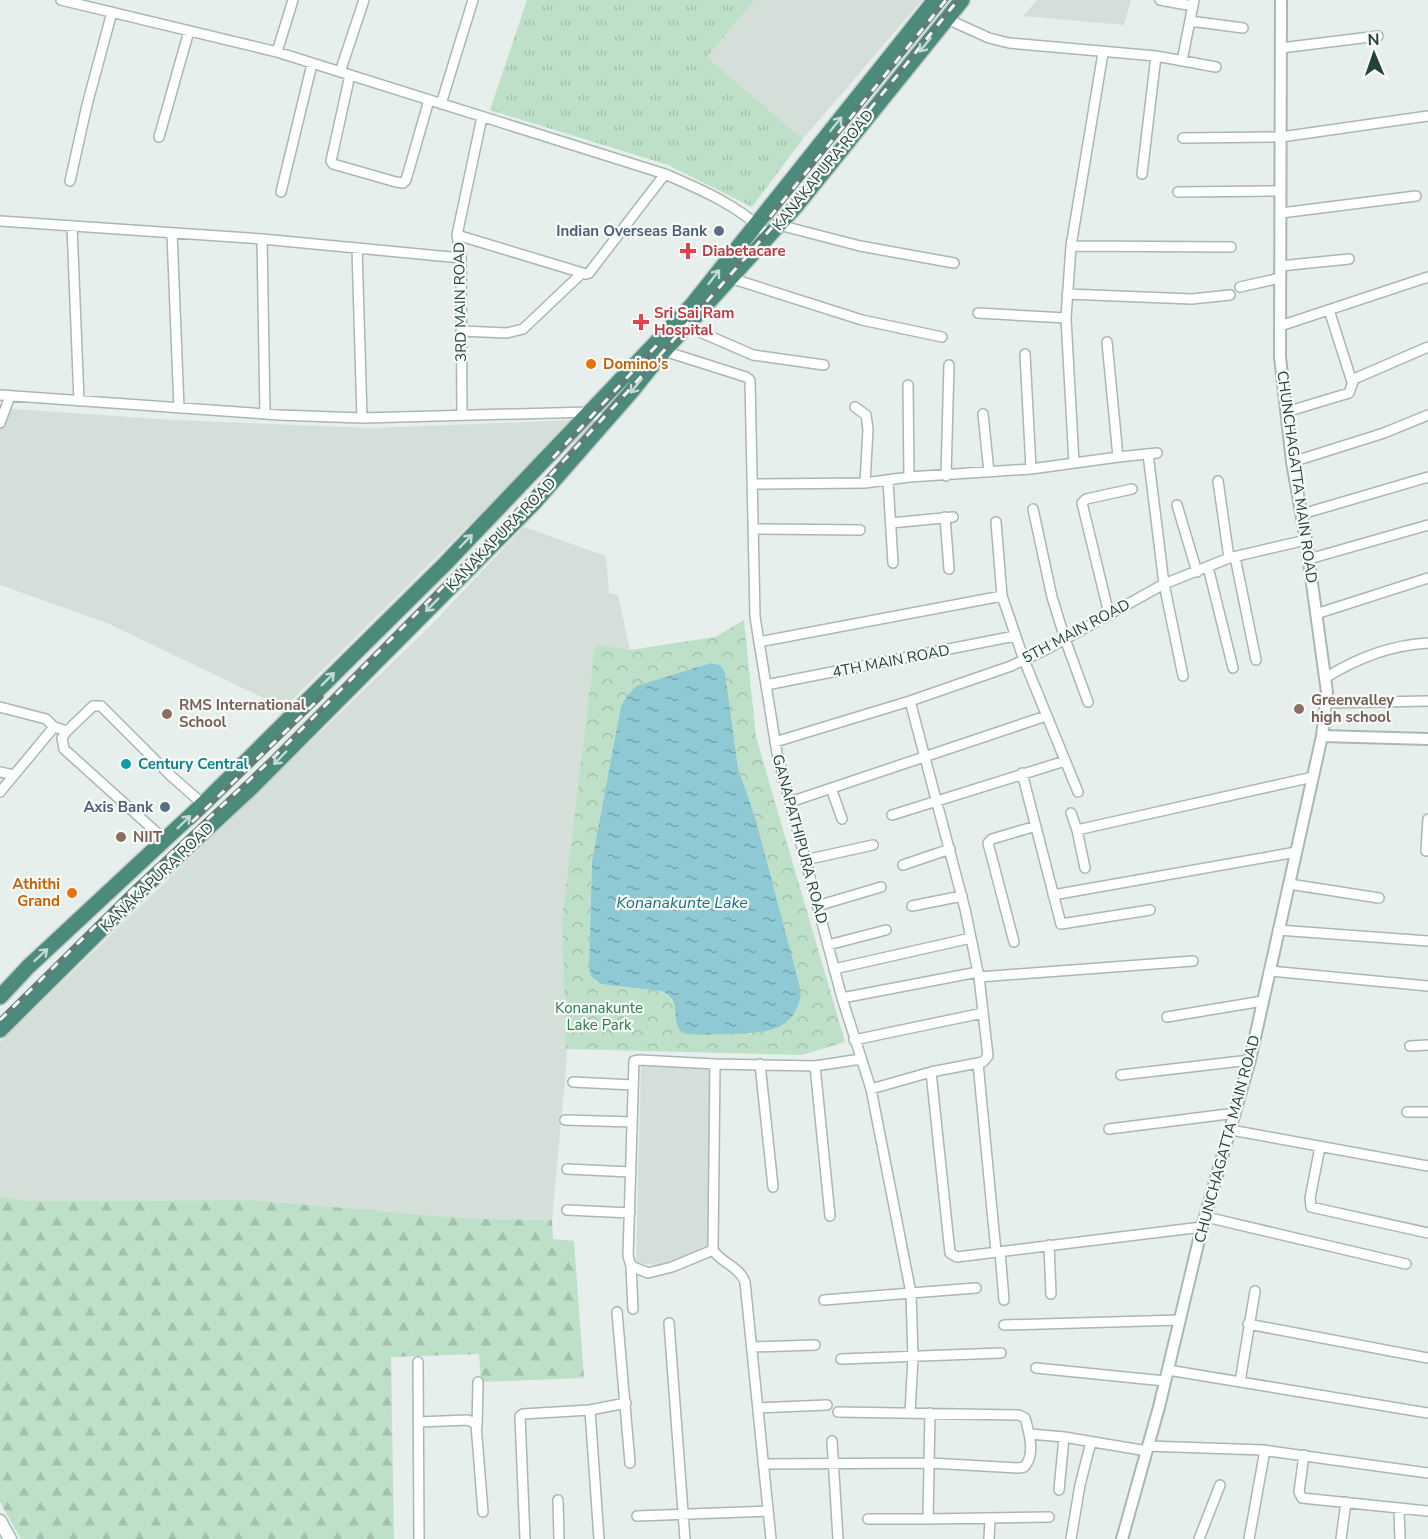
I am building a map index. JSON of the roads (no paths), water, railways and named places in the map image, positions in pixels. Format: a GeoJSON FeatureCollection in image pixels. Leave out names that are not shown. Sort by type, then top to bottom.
{"type":"FeatureCollection","features":[{"type":"Feature","properties":{"kind":"highway","name":"KANAKAPURA ROAD"},"geometry":{"type":"LineString","coordinates":[[0,997],[28,967],[203,804],[444,564],[692,305],[935,0]]}},
{"type":"Feature","properties":{"kind":"highway","name":"KANAKAPURA ROAD"},"geometry":{"type":"LineString","coordinates":[[0,1030],[141,890],[251,788],[533,504],[686,326],[774,231],[962,0]]}},
{"type":"Feature","properties":{"kind":"main road"},"geometry":{"type":"LineString","coordinates":[[0,1521],[10,1539]]}},
{"type":"Feature","properties":{"kind":"main road"},"geometry":{"type":"LineString","coordinates":[[0,1532],[4,1539]]}},
{"type":"Feature","properties":{"kind":"street"},"geometry":{"type":"LineString","coordinates":[[61,0],[277,52],[665,174],[712,194],[756,224],[774,231],[954,263]]}},
{"type":"Feature","properties":{"kind":"street"},"geometry":{"type":"LineString","coordinates":[[277,52],[293,0]]}},
{"type":"Feature","properties":{"kind":"street"},"geometry":{"type":"LineString","coordinates":[[364,0],[345,74],[331,161],[333,164],[402,183],[406,180],[429,100]]}},
{"type":"Feature","properties":{"kind":"street"},"geometry":{"type":"LineString","coordinates":[[441,104],[473,0]]}},
{"type":"Feature","properties":{"kind":"street"},"geometry":{"type":"LineString","coordinates":[[1160,0],[1193,3],[1182,61]]}},
{"type":"Feature","properties":{"kind":"street","name":"CHUNCHAGATTA MAIN ROAD"},"geometry":{"type":"LineString","coordinates":[[1122,1539],[1167,1376],[1204,1222],[1250,1060],[1322,736],[1326,703],[1327,692],[1309,558],[1292,462],[1280,357],[1281,0]]}},
{"type":"Feature","properties":{"kind":"street"},"geometry":{"type":"LineString","coordinates":[[70,181],[112,12]]}},
{"type":"Feature","properties":{"kind":"street"},"geometry":{"type":"LineString","coordinates":[[947,19],[989,38],[1009,43],[1156,56],[1216,67]]}},
{"type":"Feature","properties":{"kind":"street"},"geometry":{"type":"LineString","coordinates":[[1190,21],[1243,28]]}},
{"type":"Feature","properties":{"kind":"street"},"geometry":{"type":"LineString","coordinates":[[159,137],[189,31]]}},
{"type":"Feature","properties":{"kind":"street"},"geometry":{"type":"LineString","coordinates":[[1281,48],[1378,36]]}},
{"type":"Feature","properties":{"kind":"street"},"geometry":{"type":"LineString","coordinates":[[1074,463],[1066,318],[1067,294],[1071,246],[1103,53]]}},
{"type":"Feature","properties":{"kind":"street"},"geometry":{"type":"LineString","coordinates":[[1142,174],[1156,56]]}},
{"type":"Feature","properties":{"kind":"street"},"geometry":{"type":"LineString","coordinates":[[281,192],[312,64]]}},
{"type":"Feature","properties":{"kind":"street"},"geometry":{"type":"LineString","coordinates":[[457,235],[482,117]]}},
{"type":"Feature","properties":{"kind":"street"},"geometry":{"type":"LineString","coordinates":[[1183,138],[1281,137],[1428,117]]}},
{"type":"Feature","properties":{"kind":"street"},"geometry":{"type":"LineString","coordinates":[[461,331],[507,333],[523,329],[581,274],[589,273],[665,174]]}},
{"type":"Feature","properties":{"kind":"street"},"geometry":{"type":"LineString","coordinates":[[1179,192],[1280,191]]}},
{"type":"Feature","properties":{"kind":"street"},"geometry":{"type":"LineString","coordinates":[[1281,213],[1416,196]]}},
{"type":"Feature","properties":{"kind":"street"},"geometry":{"type":"LineString","coordinates":[[0,221],[262,239],[461,258]]}},
{"type":"Feature","properties":{"kind":"street"},"geometry":{"type":"LineString","coordinates":[[72,226],[79,401]]}},
{"type":"Feature","properties":{"kind":"street"},"geometry":{"type":"LineString","coordinates":[[172,233],[179,408]]}},
{"type":"Feature","properties":{"kind":"street","name":"3RD MAIN ROAD"},"geometry":{"type":"LineString","coordinates":[[462,414],[461,258],[457,235],[581,274]]}},
{"type":"Feature","properties":{"kind":"street"},"geometry":{"type":"LineString","coordinates":[[262,239],[265,414]]}},
{"type":"Feature","properties":{"kind":"street"},"geometry":{"type":"LineString","coordinates":[[1071,246],[1231,247]]}},
{"type":"Feature","properties":{"kind":"street"},"geometry":{"type":"LineString","coordinates":[[357,248],[362,418]]}},
{"type":"Feature","properties":{"kind":"street"},"geometry":{"type":"LineString","coordinates":[[1280,266],[1349,259]]}},
{"type":"Feature","properties":{"kind":"street"},"geometry":{"type":"LineString","coordinates":[[730,278],[862,320],[942,337]]}},
{"type":"Feature","properties":{"kind":"street"},"geometry":{"type":"LineString","coordinates":[[1240,287],[1280,278]]}},
{"type":"Feature","properties":{"kind":"street"},"geometry":{"type":"LineString","coordinates":[[1280,326],[1428,278]]}},
{"type":"Feature","properties":{"kind":"street"},"geometry":{"type":"LineString","coordinates":[[1067,294],[1192,299],[1230,295]]}},
{"type":"Feature","properties":{"kind":"street"},"geometry":{"type":"LineString","coordinates":[[1329,310],[1352,382]]}},
{"type":"Feature","properties":{"kind":"street"},"geometry":{"type":"LineString","coordinates":[[978,313],[1066,318]]}},
{"type":"Feature","properties":{"kind":"street"},"geometry":{"type":"LineString","coordinates":[[686,326],[753,355],[824,365]]}},
{"type":"Feature","properties":{"kind":"street"},"geometry":{"type":"LineString","coordinates":[[1107,342],[1118,457]]}},
{"type":"Feature","properties":{"kind":"street"},"geometry":{"type":"LineString","coordinates":[[1286,412],[1349,393],[1354,379],[1428,348]]}},
{"type":"Feature","properties":{"kind":"street","name":"GANAPATHIPURA ROAD"},"geometry":{"type":"LineString","coordinates":[[664,351],[750,379],[755,617],[775,741],[834,969],[854,1040],[871,1089],[911,1293],[913,1357],[910,1413]]}},
{"type":"Feature","properties":{"kind":"street"},"geometry":{"type":"LineString","coordinates":[[1024,354],[1031,469]]}},
{"type":"Feature","properties":{"kind":"street"},"geometry":{"type":"LineString","coordinates":[[946,476],[949,365]]}},
{"type":"Feature","properties":{"kind":"street"},"geometry":{"type":"LineString","coordinates":[[908,385],[909,477]]}},
{"type":"Feature","properties":{"kind":"street"},"geometry":{"type":"LineString","coordinates":[[0,423],[5,395],[265,414],[362,418],[590,412],[605,421]]}},
{"type":"Feature","properties":{"kind":"street"},"geometry":{"type":"LineString","coordinates":[[855,407],[866,415],[868,429],[865,483]]}},
{"type":"Feature","properties":{"kind":"street"},"geometry":{"type":"LineString","coordinates":[[983,414],[989,472]]}},
{"type":"Feature","properties":{"kind":"street"},"geometry":{"type":"LineString","coordinates":[[1292,462],[1384,433],[1428,415]]}},
{"type":"Feature","properties":{"kind":"street"},"geometry":{"type":"LineString","coordinates":[[752,484],[865,483],[909,477],[1031,469],[1153,453],[1164,584],[1183,676]]}},
{"type":"Feature","properties":{"kind":"street"},"geometry":{"type":"LineString","coordinates":[[1302,513],[1428,477]]}},
{"type":"Feature","properties":{"kind":"street"},"geometry":{"type":"LineString","coordinates":[[888,481],[893,563]]}},
{"type":"Feature","properties":{"kind":"street"},"geometry":{"type":"LineString","coordinates":[[1218,481],[1232,558],[1256,660]]}},
{"type":"Feature","properties":{"kind":"street"},"geometry":{"type":"LineString","coordinates":[[1110,614],[1082,503],[1086,499],[1132,489]]}},
{"type":"Feature","properties":{"kind":"street"},"geometry":{"type":"LineString","coordinates":[[1178,505],[1197,572]]}},
{"type":"Feature","properties":{"kind":"street"},"geometry":{"type":"LineString","coordinates":[[1033,509],[1052,597],[1088,702]]}},
{"type":"Feature","properties":{"kind":"street"},"geometry":{"type":"LineString","coordinates":[[891,523],[949,517],[949,569]]}},
{"type":"Feature","properties":{"kind":"street"},"geometry":{"type":"LineString","coordinates":[[996,522],[1002,596],[1024,660],[1078,792]]}},
{"type":"Feature","properties":{"kind":"street"},"geometry":{"type":"LineString","coordinates":[[1309,558],[1428,525]]}},
{"type":"Feature","properties":{"kind":"street"},"geometry":{"type":"LineString","coordinates":[[753,529],[860,530]]}},
{"type":"Feature","properties":{"kind":"street","name":"5TH MAIN ROAD"},"geometry":{"type":"LineString","coordinates":[[775,741],[910,701],[1024,660],[1164,584],[1232,558],[1306,540]]}},
{"type":"Feature","properties":{"kind":"street"},"geometry":{"type":"LineString","coordinates":[[1208,567],[1233,668]]}},
{"type":"Feature","properties":{"kind":"street"},"geometry":{"type":"LineString","coordinates":[[1316,614],[1428,578]]}},
{"type":"Feature","properties":{"kind":"street"},"geometry":{"type":"LineString","coordinates":[[759,642],[1002,596]]}},
{"type":"Feature","properties":{"kind":"street","name":"4TH MAIN ROAD"},"geometry":{"type":"LineString","coordinates":[[766,685],[1016,636]]}},
{"type":"Feature","properties":{"kind":"street"},"geometry":{"type":"LineString","coordinates":[[1325,678],[1364,657],[1405,645],[1428,643]]}},
{"type":"Feature","properties":{"kind":"street"},"geometry":{"type":"LineString","coordinates":[[871,1089],[932,1072],[983,1062],[988,1056],[978,974],[962,897],[910,701]]}},
{"type":"Feature","properties":{"kind":"street"},"geometry":{"type":"LineString","coordinates":[[1326,703],[1428,701]]}},
{"type":"Feature","properties":{"kind":"street"},"geometry":{"type":"LineString","coordinates":[[165,840],[64,748],[62,738],[93,706],[101,706],[171,776],[203,804]]}},
{"type":"Feature","properties":{"kind":"street"},"geometry":{"type":"LineString","coordinates":[[0,707],[46,719],[54,727],[68,731]]}},
{"type":"Feature","properties":{"kind":"street"},"geometry":{"type":"LineString","coordinates":[[790,802],[1046,716]]}},
{"type":"Feature","properties":{"kind":"street"},"geometry":{"type":"LineString","coordinates":[[0,792],[54,727]]}},
{"type":"Feature","properties":{"kind":"street"},"geometry":{"type":"LineString","coordinates":[[1322,736],[1428,740]]}},
{"type":"Feature","properties":{"kind":"street"},"geometry":{"type":"LineString","coordinates":[[892,815],[937,799],[1065,761]]}},
{"type":"Feature","properties":{"kind":"street"},"geometry":{"type":"LineString","coordinates":[[0,772],[14,775]]}},
{"type":"Feature","properties":{"kind":"street"},"geometry":{"type":"LineString","coordinates":[[1022,773],[1061,924],[1150,910]]}},
{"type":"Feature","properties":{"kind":"street"},"geometry":{"type":"LineString","coordinates":[[1077,830],[1313,777]]}},
{"type":"Feature","properties":{"kind":"street"},"geometry":{"type":"LineString","coordinates":[[831,788],[842,819]]}},
{"type":"Feature","properties":{"kind":"street"},"geometry":{"type":"LineString","coordinates":[[1071,813],[1077,830],[1084,868]]}},
{"type":"Feature","properties":{"kind":"street"},"geometry":{"type":"LineString","coordinates":[[1426,851],[1428,819]]}},
{"type":"Feature","properties":{"kind":"street"},"geometry":{"type":"LineString","coordinates":[[1014,942],[988,843],[992,839],[1036,826]]}},
{"type":"Feature","properties":{"kind":"street"},"geometry":{"type":"LineString","coordinates":[[805,860],[873,845]]}},
{"type":"Feature","properties":{"kind":"street"},"geometry":{"type":"LineString","coordinates":[[903,865],[950,849]]}},
{"type":"Feature","properties":{"kind":"street"},"geometry":{"type":"LineString","coordinates":[[1053,895],[1296,852]]}},
{"type":"Feature","properties":{"kind":"street"},"geometry":{"type":"LineString","coordinates":[[1289,884],[1379,897]]}},
{"type":"Feature","properties":{"kind":"street"},"geometry":{"type":"LineString","coordinates":[[818,906],[882,886]]}},
{"type":"Feature","properties":{"kind":"street"},"geometry":{"type":"LineString","coordinates":[[912,906],[962,897]]}},
{"type":"Feature","properties":{"kind":"street"},"geometry":{"type":"LineString","coordinates":[[828,945],[886,930]]}},
{"type":"Feature","properties":{"kind":"street"},"geometry":{"type":"LineString","coordinates":[[1278,930],[1428,941]]}},
{"type":"Feature","properties":{"kind":"street"},"geometry":{"type":"LineString","coordinates":[[834,969],[971,938]]}},
{"type":"Feature","properties":{"kind":"street"},"geometry":{"type":"LineString","coordinates":[[842,998],[978,974],[1193,961]]}},
{"type":"Feature","properties":{"kind":"street"},"geometry":{"type":"LineString","coordinates":[[1269,972],[1428,986]]}},
{"type":"Feature","properties":{"kind":"street"},"geometry":{"type":"LineString","coordinates":[[1167,1017],[1263,1001]]}},
{"type":"Feature","properties":{"kind":"street"},"geometry":{"type":"LineString","coordinates":[[854,1040],[983,1013]]}},
{"type":"Feature","properties":{"kind":"street"},"geometry":{"type":"LineString","coordinates":[[1410,1046],[1428,1045]]}},
{"type":"Feature","properties":{"kind":"street"},"geometry":{"type":"LineString","coordinates":[[633,1309],[631,1266],[628,1256],[632,1065],[635,1060],[815,1066],[861,1059]]}},
{"type":"Feature","properties":{"kind":"street"},"geometry":{"type":"LineString","coordinates":[[1121,1076],[1250,1060]]}},
{"type":"Feature","properties":{"kind":"street"},"geometry":{"type":"LineString","coordinates":[[978,1063],[1004,1300]]}},
{"type":"Feature","properties":{"kind":"street"},"geometry":{"type":"LineString","coordinates":[[715,1064],[713,1250],[742,1273],[745,1282],[771,1539]]}},
{"type":"Feature","properties":{"kind":"street"},"geometry":{"type":"LineString","coordinates":[[760,1064],[773,1187]]}},
{"type":"Feature","properties":{"kind":"street"},"geometry":{"type":"LineString","coordinates":[[815,1066],[830,1216]]}},
{"type":"Feature","properties":{"kind":"street"},"geometry":{"type":"LineString","coordinates":[[932,1072],[950,1253],[957,1257],[1204,1222],[1406,1264]]}},
{"type":"Feature","properties":{"kind":"street"},"geometry":{"type":"LineString","coordinates":[[573,1082],[633,1085]]}},
{"type":"Feature","properties":{"kind":"street"},"geometry":{"type":"LineString","coordinates":[[1407,1112],[1428,1112]]}},
{"type":"Feature","properties":{"kind":"street"},"geometry":{"type":"LineString","coordinates":[[1110,1129],[1236,1113]]}},
{"type":"Feature","properties":{"kind":"street"},"geometry":{"type":"LineString","coordinates":[[565,1120],[632,1122]]}},
{"type":"Feature","properties":{"kind":"street"},"geometry":{"type":"LineString","coordinates":[[1231,1130],[1428,1167]]}},
{"type":"Feature","properties":{"kind":"street"},"geometry":{"type":"LineString","coordinates":[[1320,1147],[1310,1198],[1311,1207],[1428,1233]]}},
{"type":"Feature","properties":{"kind":"street"},"geometry":{"type":"LineString","coordinates":[[567,1169],[631,1172]]}},
{"type":"Feature","properties":{"kind":"street"},"geometry":{"type":"LineString","coordinates":[[567,1210],[630,1213]]}},
{"type":"Feature","properties":{"kind":"street"},"geometry":{"type":"LineString","coordinates":[[1049,1245],[1051,1294]]}},
{"type":"Feature","properties":{"kind":"street"},"geometry":{"type":"LineString","coordinates":[[631,1266],[648,1272],[672,1267],[713,1250]]}},
{"type":"Feature","properties":{"kind":"street"},"geometry":{"type":"LineString","coordinates":[[824,1300],[976,1288]]}},
{"type":"Feature","properties":{"kind":"street"},"geometry":{"type":"LineString","coordinates":[[1240,1382],[1255,1292]]}},
{"type":"Feature","properties":{"kind":"street"},"geometry":{"type":"LineString","coordinates":[[617,1312],[630,1463]]}},
{"type":"Feature","properties":{"kind":"street"},"geometry":{"type":"LineString","coordinates":[[1004,1325],[1180,1320]]}},
{"type":"Feature","properties":{"kind":"street"},"geometry":{"type":"LineString","coordinates":[[669,1323],[686,1539]]}},
{"type":"Feature","properties":{"kind":"street"},"geometry":{"type":"LineString","coordinates":[[1248,1324],[1428,1358]]}},
{"type":"Feature","properties":{"kind":"street"},"geometry":{"type":"LineString","coordinates":[[752,1347],[815,1345]]}},
{"type":"Feature","properties":{"kind":"street"},"geometry":{"type":"LineString","coordinates":[[841,1359],[1001,1353]]}},
{"type":"Feature","properties":{"kind":"street"},"geometry":{"type":"LineString","coordinates":[[418,1362],[419,1539]]}},
{"type":"Feature","properties":{"kind":"street"},"geometry":{"type":"LineString","coordinates":[[1036,1368],[1240,1382],[1428,1413]]}},
{"type":"Feature","properties":{"kind":"street"},"geometry":{"type":"LineString","coordinates":[[478,1382],[477,1427],[483,1512]]}},
{"type":"Feature","properties":{"kind":"street"},"geometry":{"type":"LineString","coordinates":[[525,1539],[520,1416],[590,1410],[626,1403]]}},
{"type":"Feature","properties":{"kind":"street"},"geometry":{"type":"LineString","coordinates":[[758,1408],[827,1405]]}},
{"type":"Feature","properties":{"kind":"street"},"geometry":{"type":"LineString","coordinates":[[590,1410],[599,1539]]}},
{"type":"Feature","properties":{"kind":"street"},"geometry":{"type":"LineString","coordinates":[[763,1464],[930,1463],[1019,1468],[1024,1467],[1030,1459],[1030,1434],[1025,1418],[1019,1415],[838,1412]]}},
{"type":"Feature","properties":{"kind":"street"},"geometry":{"type":"LineString","coordinates":[[928,1519],[930,1413]]}},
{"type":"Feature","properties":{"kind":"street"},"geometry":{"type":"LineString","coordinates":[[418,1422],[468,1420],[474,1422],[477,1427]]}},
{"type":"Feature","properties":{"kind":"street"},"geometry":{"type":"LineString","coordinates":[[1030,1434],[1147,1448],[1265,1450],[1428,1473]]}},
{"type":"Feature","properties":{"kind":"street"},"geometry":{"type":"LineString","coordinates":[[1059,1490],[1064,1437]]}},
{"type":"Feature","properties":{"kind":"street"},"geometry":{"type":"LineString","coordinates":[[832,1441],[838,1539]]}},
{"type":"Feature","properties":{"kind":"street"},"geometry":{"type":"LineString","coordinates":[[1071,1539],[1080,1485],[1091,1442]]}},
{"type":"Feature","properties":{"kind":"street"},"geometry":{"type":"LineString","coordinates":[[1250,1539],[1265,1450]]}},
{"type":"Feature","properties":{"kind":"street"},"geometry":{"type":"LineString","coordinates":[[1304,1455],[1300,1495],[1302,1498],[1428,1511]]}},
{"type":"Feature","properties":{"kind":"street"},"geometry":{"type":"LineString","coordinates":[[1199,1539],[1220,1485]]}},
{"type":"Feature","properties":{"kind":"street"},"geometry":{"type":"LineString","coordinates":[[558,1500],[559,1539]]}},
{"type":"Feature","properties":{"kind":"street"},"geometry":{"type":"LineString","coordinates":[[1341,1539],[1346,1502]]}},
{"type":"Feature","properties":{"kind":"street"},"geometry":{"type":"LineString","coordinates":[[1400,1508],[1400,1539]]}},
{"type":"Feature","properties":{"kind":"street"},"geometry":{"type":"LineString","coordinates":[[637,1516],[768,1511]]}},
{"type":"Feature","properties":{"kind":"street"},"geometry":{"type":"LineString","coordinates":[[868,1520],[1049,1517]]}},
{"type":"Feature","properties":{"kind":"street"},"geometry":{"type":"LineString","coordinates":[[989,1539],[990,1518]]}},
{"type":"Feature","properties":{"kind":"water","name":"Konanakunte Lake"},"geometry":{"type":"Polygon","coordinates":[[[711,663],[720,665],[725,672],[738,768],[756,820],[801,991],[798,1005],[792,1016],[784,1024],[763,1032],[704,1035],[683,1033],[677,1023],[675,1006],[668,995],[661,991],[600,984],[591,976],[589,967],[592,861],[621,706],[636,686],[711,663]]]}},
{"type":"Feature","properties":{"kind":"railway"},"geometry":{"type":"LineString","coordinates":[[770,217],[946,0]]}},
{"type":"Feature","properties":{"kind":"railway"},"geometry":{"type":"LineString","coordinates":[[0,1020],[132,890],[275,756],[505,524],[631,388],[803,192],[958,0]]}},
{"type":"Feature","properties":{"kind":"railway"},"geometry":{"type":"LineString","coordinates":[[553,458],[657,345]]}},
{"type":"Feature","properties":{"kind":"railway"},"geometry":{"type":"LineString","coordinates":[[192,822],[321,697]]}},
{"type":"Feature","properties":{"kind":"place","name":"Indian Overseas Bank"},"geometry":{"type":"Point","coordinates":[719,231]}},
{"type":"Feature","properties":{"kind":"place","name":"Diabetacare"},"geometry":{"type":"Point","coordinates":[688,251]}},
{"type":"Feature","properties":{"kind":"place","name":"Sri Sai Ram Hospital"},"geometry":{"type":"Point","coordinates":[641,322]}},
{"type":"Feature","properties":{"kind":"place","name":"Domino's"},"geometry":{"type":"Point","coordinates":[591,364]}},
{"type":"Feature","properties":{"kind":"place","name":"Greenvalley high school"},"geometry":{"type":"Point","coordinates":[1299,709]}},
{"type":"Feature","properties":{"kind":"place","name":"RMS International School"},"geometry":{"type":"Point","coordinates":[167,714]}},
{"type":"Feature","properties":{"kind":"place","name":"Century Central"},"geometry":{"type":"Point","coordinates":[126,764]}},
{"type":"Feature","properties":{"kind":"place","name":"Axis Bank"},"geometry":{"type":"Point","coordinates":[165,807]}},
{"type":"Feature","properties":{"kind":"place","name":"NIIT"},"geometry":{"type":"Point","coordinates":[121,837]}},
{"type":"Feature","properties":{"kind":"place","name":"Athithi Grand"},"geometry":{"type":"Point","coordinates":[72,893]}},
{"type":"Feature","properties":{"kind":"park label","name":"Konanakunte Lake Park"},"geometry":{"type":"Point","coordinates":[599,1016]}}]}
